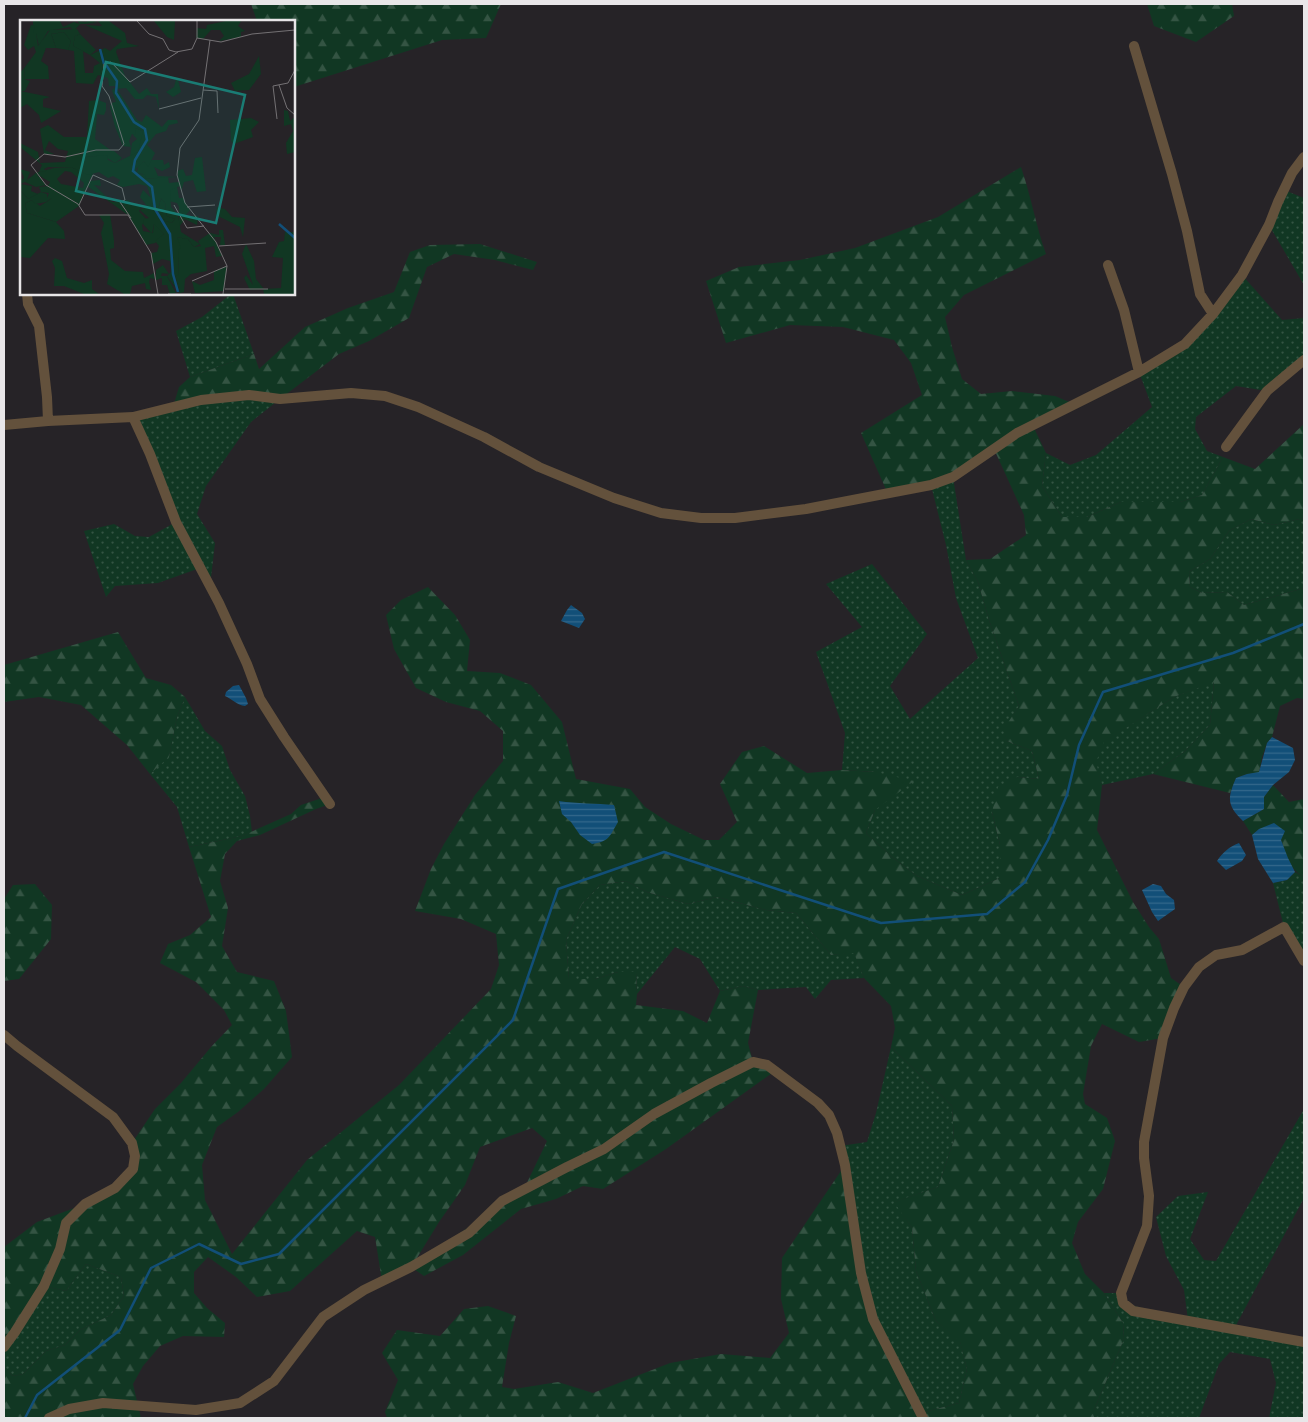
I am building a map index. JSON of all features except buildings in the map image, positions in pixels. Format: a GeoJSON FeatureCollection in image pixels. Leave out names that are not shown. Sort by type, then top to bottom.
{"type":"FeatureCollection","features":[{"type":"Feature","properties":{"kind":"street"},"geometry":{"type":"LineString","coordinates":[[1134,46],[1172,174],[1200,294],[1213,314]]}},
{"type":"Feature","properties":{"kind":"street"},"geometry":{"type":"LineString","coordinates":[[4,425],[133,417],[202,400],[249,395],[280,399],[351,393],[385,396],[418,407],[484,437],[539,467],[614,498],[661,514],[701,518],[735,518],[806,509],[931,485],[953,477],[1017,433],[1138,372],[1185,344],[1213,314],[1242,275],[1269,225],[1292,173],[1304,157]]}},
{"type":"Feature","properties":{"kind":"street"},"geometry":{"type":"LineString","coordinates":[[1108,265],[1124,310],[1138,372]]}},
{"type":"Feature","properties":{"kind":"street"},"geometry":{"type":"LineString","coordinates":[[26,295],[28,304],[39,326],[48,421]]}},
{"type":"Feature","properties":{"kind":"street"},"geometry":{"type":"LineString","coordinates":[[1226,447],[1267,391],[1304,360]]}},
{"type":"Feature","properties":{"kind":"street"},"geometry":{"type":"LineString","coordinates":[[133,417],[150,454],[176,522],[219,603],[247,664],[260,699],[330,804]]}},
{"type":"Feature","properties":{"kind":"street"},"geometry":{"type":"LineString","coordinates":[[1304,961],[1284,927],[1242,950],[1216,955],[1199,967],[1184,987],[1163,1038],[1144,1142],[1149,1196],[1147,1226],[1122,1293],[1123,1303],[1133,1311],[1304,1342]]}},
{"type":"Feature","properties":{"kind":"street"},"geometry":{"type":"LineString","coordinates":[[4,1035],[113,1117],[132,1143],[135,1156],[133,1169],[115,1188],[85,1204],[66,1223],[60,1249],[44,1286],[4,1347]]}},
{"type":"Feature","properties":{"kind":"street"},"geometry":{"type":"LineString","coordinates":[[49,1418],[70,1409],[103,1403],[196,1410],[240,1403],[274,1381],[323,1317],[364,1290],[411,1267],[469,1233],[502,1200],[604,1149],[654,1114],[753,1062],[767,1065],[818,1103],[830,1115],[845,1165],[861,1273],[873,1319],[923,1418]]}},
{"type":"Feature","properties":{"kind":"green space"},"geometry":{"type":"Polygon","coordinates":[[[251,4],[501,4],[486,38],[442,40],[295,87],[295,20],[257,20],[251,4]]]}},
{"type":"Feature","properties":{"kind":"green space"},"geometry":{"type":"Polygon","coordinates":[[[1147,4],[1232,4],[1234,16],[1196,42],[1154,26],[1147,4]]]}},
{"type":"Feature","properties":{"kind":"green space"},"geometry":{"type":"Polygon","coordinates":[[[1021,167],[1046,254],[964,295],[945,317],[962,379],[981,394],[1012,391],[1055,396],[1074,404],[1033,426],[1046,453],[1042,486],[1062,517],[1087,517],[1121,502],[1180,502],[1202,495],[1223,457],[1255,469],[1304,424],[1304,518],[1274,525],[1251,519],[1229,531],[1210,559],[1189,572],[1190,587],[1202,593],[1227,592],[1244,605],[1304,588],[1304,699],[1297,698],[1280,706],[1272,737],[1267,743],[1262,757],[1259,773],[1247,774],[1236,778],[1230,793],[1153,774],[1184,752],[1210,725],[1214,682],[1174,697],[1104,742],[1096,762],[1102,785],[1097,830],[1133,902],[1159,939],[1171,978],[1184,987],[1163,1038],[1139,1042],[1102,1024],[1091,1046],[1083,1094],[1085,1104],[1107,1118],[1115,1141],[1103,1189],[1078,1222],[1072,1243],[1085,1274],[1104,1293],[1123,1323],[1124,1339],[1094,1410],[1094,1418],[387,1418],[385,1412],[398,1380],[382,1353],[397,1330],[440,1336],[464,1309],[488,1306],[516,1316],[509,1343],[502,1387],[514,1389],[558,1382],[593,1393],[670,1363],[721,1354],[770,1358],[789,1333],[781,1299],[782,1258],[845,1165],[873,1319],[921,1413],[959,1403],[967,1369],[960,1342],[936,1321],[916,1271],[912,1228],[894,1202],[938,1187],[954,1140],[952,1106],[891,1047],[895,1028],[891,1006],[864,978],[854,953],[831,955],[796,913],[766,910],[717,897],[688,904],[647,892],[626,881],[600,885],[582,904],[566,940],[569,979],[595,979],[618,972],[636,972],[636,1005],[683,1011],[707,1023],[720,991],[743,986],[758,990],[748,1043],[753,1062],[775,1071],[666,1149],[603,1189],[583,1186],[556,1199],[521,1209],[463,1255],[424,1276],[411,1267],[382,1281],[375,1237],[357,1231],[290,1291],[257,1297],[236,1277],[208,1257],[194,1272],[194,1293],[207,1308],[225,1323],[224,1337],[183,1336],[160,1346],[143,1366],[133,1384],[141,1418],[4,1418],[4,1366],[13,1376],[23,1374],[46,1351],[65,1345],[80,1330],[111,1315],[124,1296],[121,1277],[86,1264],[66,1291],[44,1286],[4,1347],[4,1247],[37,1222],[85,1204],[133,1169],[132,1143],[155,1109],[181,1083],[232,1025],[224,1010],[196,982],[160,963],[168,944],[190,935],[211,917],[189,847],[242,836],[291,814],[301,805],[325,797],[330,804],[260,835],[237,841],[225,854],[220,881],[228,908],[222,946],[237,972],[274,981],[286,1011],[292,1057],[264,1089],[238,1112],[217,1127],[202,1165],[205,1200],[232,1254],[307,1160],[399,1085],[491,989],[499,965],[496,934],[461,919],[415,911],[431,869],[444,844],[475,795],[503,761],[503,731],[480,711],[446,702],[416,688],[394,649],[386,615],[401,600],[428,587],[455,615],[470,640],[467,671],[500,673],[531,685],[562,722],[576,779],[630,789],[645,807],[671,824],[704,840],[719,840],[737,822],[720,784],[742,752],[764,746],[807,773],[842,770],[875,772],[914,781],[875,810],[866,833],[892,857],[917,876],[962,895],[1000,878],[1000,845],[992,812],[998,787],[1017,777],[1039,779],[1032,751],[1007,741],[1003,730],[1019,706],[978,582],[966,560],[990,559],[1026,535],[1024,515],[994,449],[953,477],[888,494],[861,433],[922,395],[911,363],[894,340],[843,327],[790,325],[726,343],[706,281],[739,267],[800,260],[855,248],[938,217],[1021,167]],[[532,1128],[480,1147],[465,1185],[412,1266],[524,1189],[547,1141],[532,1128]]]}},
{"type":"Feature","properties":{"kind":"green space"},"geometry":{"type":"Polygon","coordinates":[[[1284,190],[1304,198],[1304,285],[1269,225],[1284,190]]]}},
{"type":"Feature","properties":{"kind":"green space"},"geometry":{"type":"Polygon","coordinates":[[[480,244],[537,262],[533,270],[495,260],[454,254],[427,267],[409,318],[369,341],[339,354],[280,399],[249,395],[173,407],[179,387],[190,377],[254,354],[259,369],[305,327],[348,308],[394,292],[410,252],[430,245],[480,244]]]}},
{"type":"Feature","properties":{"kind":"green space"},"geometry":{"type":"Polygon","coordinates":[[[1242,275],[1282,320],[1304,318],[1304,360],[1267,391],[1236,386],[1196,417],[1195,429],[1207,451],[1223,457],[1202,495],[1180,502],[1121,502],[1087,517],[1062,517],[1042,486],[1046,453],[1070,465],[1096,455],[1152,407],[1139,372],[1185,344],[1242,275]]]}},
{"type":"Feature","properties":{"kind":"green space"},"geometry":{"type":"Polygon","coordinates":[[[230,295],[233,295],[254,354],[190,377],[176,331],[202,317],[230,295]]]}},
{"type":"Feature","properties":{"kind":"green space"},"geometry":{"type":"Polygon","coordinates":[[[280,399],[251,422],[206,486],[197,514],[215,543],[210,586],[200,568],[158,583],[115,586],[106,597],[84,531],[114,524],[135,536],[149,537],[176,522],[133,417],[201,400],[280,399]]]}},
{"type":"Feature","properties":{"kind":"green space"},"geometry":{"type":"Polygon","coordinates":[[[953,477],[966,560],[978,582],[1019,706],[1004,730],[1007,741],[1032,751],[1039,779],[1017,777],[992,812],[1000,845],[1000,878],[962,895],[917,876],[892,857],[866,833],[875,810],[875,772],[842,770],[845,733],[816,652],[862,627],[826,584],[872,564],[927,634],[890,686],[910,719],[978,658],[956,598],[946,545],[931,485],[953,477]]]}},
{"type":"Feature","properties":{"kind":"green space"},"geometry":{"type":"Polygon","coordinates":[[[1304,518],[1304,588],[1244,605],[1227,592],[1202,593],[1190,587],[1189,572],[1210,559],[1229,531],[1251,519],[1274,525],[1304,518]]]}},
{"type":"Feature","properties":{"kind":"green space"},"geometry":{"type":"Polygon","coordinates":[[[118,632],[146,678],[171,685],[185,697],[177,717],[169,757],[150,774],[127,745],[81,705],[39,697],[4,702],[4,665],[118,632]]]}},
{"type":"Feature","properties":{"kind":"green space"},"geometry":{"type":"Polygon","coordinates":[[[1214,681],[1210,725],[1184,752],[1153,774],[1102,785],[1095,762],[1103,742],[1174,697],[1214,681]]]}},
{"type":"Feature","properties":{"kind":"green space"},"geometry":{"type":"Polygon","coordinates":[[[185,697],[205,731],[222,746],[230,770],[245,796],[252,832],[242,836],[189,847],[177,807],[150,774],[169,756],[177,717],[185,697]]]}},
{"type":"Feature","properties":{"kind":"green space"},"geometry":{"type":"Polygon","coordinates":[[[1273,785],[1289,802],[1304,799],[1304,877],[1292,866],[1281,840],[1259,829],[1252,835],[1243,821],[1264,809],[1264,797],[1273,785]]]}},
{"type":"Feature","properties":{"kind":"green space"},"geometry":{"type":"Polygon","coordinates":[[[1295,872],[1304,877],[1304,961],[1284,927],[1273,883],[1287,880],[1295,872]]]}},
{"type":"Feature","properties":{"kind":"green space"},"geometry":{"type":"Polygon","coordinates":[[[626,881],[647,892],[688,904],[717,897],[766,910],[796,913],[831,955],[854,952],[864,978],[831,980],[815,999],[806,987],[758,990],[743,986],[720,991],[700,959],[675,947],[637,994],[636,972],[618,972],[595,979],[569,979],[566,940],[582,904],[600,885],[626,881]]]}},
{"type":"Feature","properties":{"kind":"green space"},"geometry":{"type":"Polygon","coordinates":[[[35,884],[52,905],[51,939],[19,979],[4,981],[4,899],[13,885],[35,884]]]}},
{"type":"Feature","properties":{"kind":"green space"},"geometry":{"type":"Polygon","coordinates":[[[891,1047],[952,1106],[954,1140],[938,1187],[895,1202],[912,1228],[916,1271],[936,1321],[960,1341],[967,1369],[959,1403],[921,1413],[873,1319],[840,1146],[867,1142],[876,1113],[891,1047]]]}},
{"type":"Feature","properties":{"kind":"green space"},"geometry":{"type":"Polygon","coordinates":[[[1304,1109],[1304,1198],[1234,1329],[1304,1342],[1304,1418],[1269,1418],[1276,1383],[1270,1359],[1230,1352],[1219,1364],[1199,1418],[1094,1418],[1094,1410],[1124,1339],[1123,1323],[1104,1293],[1121,1293],[1123,1303],[1188,1320],[1184,1290],[1166,1256],[1156,1217],[1178,1196],[1208,1192],[1190,1239],[1204,1260],[1216,1261],[1304,1109]]]}},
{"type":"Feature","properties":{"kind":"green space"},"geometry":{"type":"Polygon","coordinates":[[[86,1264],[121,1277],[124,1296],[111,1315],[80,1330],[65,1345],[46,1351],[23,1374],[13,1376],[4,1366],[4,1347],[44,1286],[66,1291],[86,1264]]]}},
{"type":"Feature","properties":{"kind":"water"},"geometry":{"type":"Polygon","coordinates":[[[571,605],[582,613],[585,619],[579,628],[561,621],[571,605]]]}},
{"type":"Feature","properties":{"kind":"water"},"geometry":{"type":"Polygon","coordinates":[[[239,685],[248,704],[245,706],[225,696],[226,692],[233,686],[239,685]]]}},
{"type":"Feature","properties":{"kind":"water"},"geometry":{"type":"Polygon","coordinates":[[[1272,737],[1293,748],[1295,760],[1289,772],[1273,785],[1264,797],[1264,809],[1243,821],[1231,806],[1230,797],[1233,785],[1236,778],[1259,772],[1267,743],[1272,737]]]}},
{"type":"Feature","properties":{"kind":"water"},"geometry":{"type":"Polygon","coordinates":[[[559,801],[614,805],[618,822],[606,840],[592,844],[580,835],[571,822],[562,814],[559,801]]]}},
{"type":"Feature","properties":{"kind":"water"},"geometry":{"type":"Polygon","coordinates":[[[1274,823],[1285,831],[1281,840],[1295,872],[1287,880],[1273,883],[1258,859],[1252,835],[1259,829],[1274,823]]]}},
{"type":"Feature","properties":{"kind":"water"},"geometry":{"type":"Polygon","coordinates":[[[1239,843],[1246,855],[1242,861],[1226,870],[1217,861],[1226,850],[1239,843]]]}},
{"type":"Feature","properties":{"kind":"water"},"geometry":{"type":"Polygon","coordinates":[[[1153,884],[1161,886],[1166,894],[1174,900],[1175,909],[1158,921],[1142,890],[1153,884]]]}},
{"type":"Feature","properties":{"kind":"waterway"},"geometry":{"type":"LineString","coordinates":[[25,1418],[37,1395],[120,1330],[151,1268],[199,1244],[241,1264],[279,1254],[513,1020],[558,889],[664,852],[881,923],[987,914],[1025,882],[1048,840],[1067,795],[1079,745],[1103,692],[1233,653],[1304,624]]}}]}
